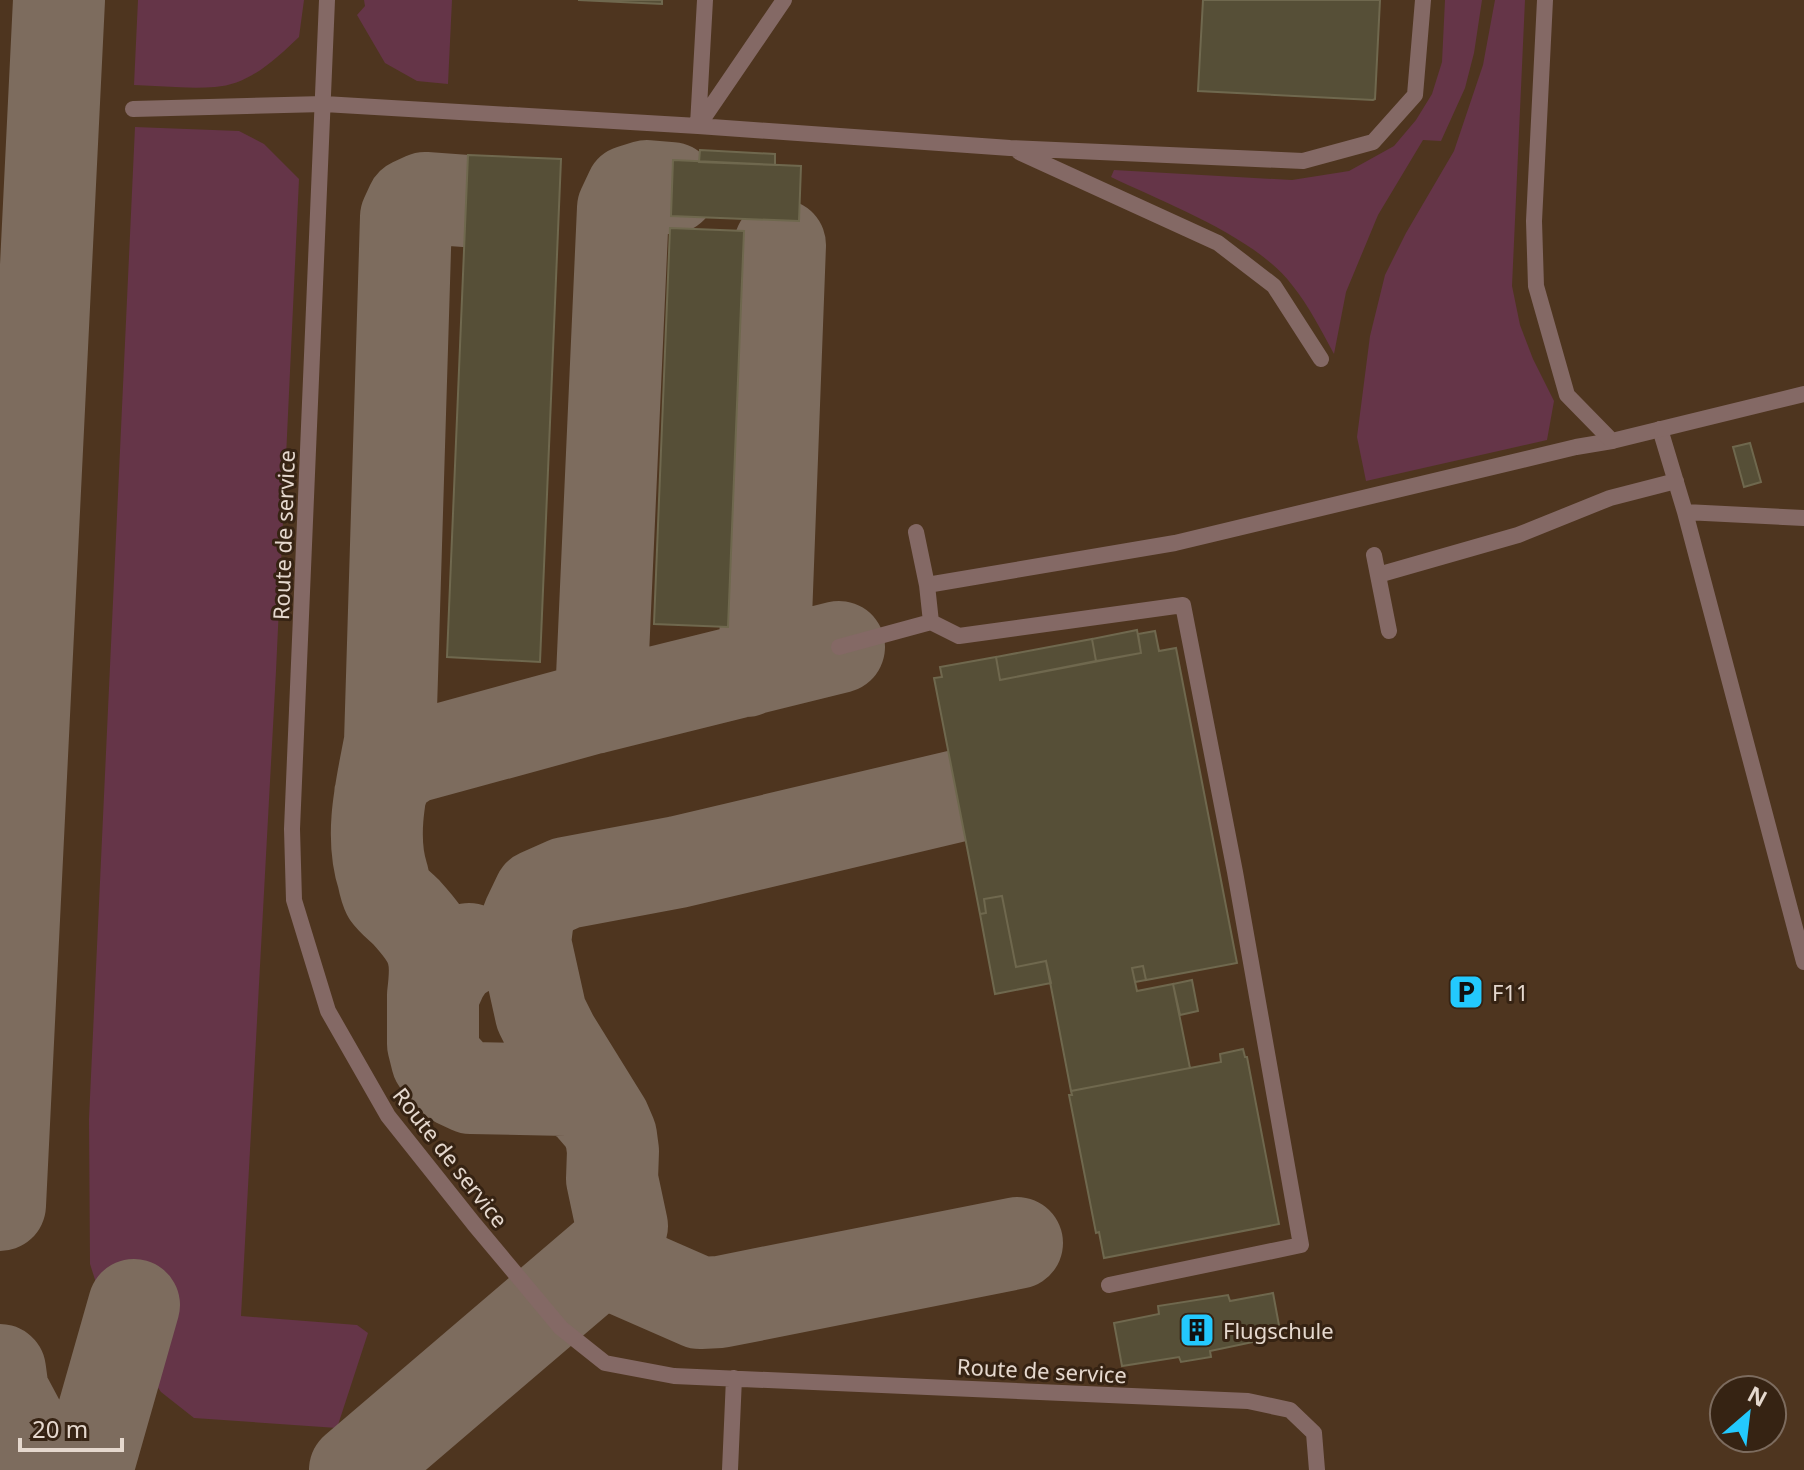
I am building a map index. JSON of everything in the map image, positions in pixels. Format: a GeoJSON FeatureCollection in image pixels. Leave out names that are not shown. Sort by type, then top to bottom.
{"type":"FeatureCollection","features":[{"type":"Feature","properties":{"kind":"street","name":"Route de service"},"geometry":{"type":"LineString","coordinates":[[327,0],[292,829],[294,900],[328,1011],[388,1116],[561,1328],[605,1363],[674,1376],[1248,1401],[1290,1410],[1314,1433],[1317,1470]]}},
{"type":"Feature","properties":{"kind":"street"},"geometry":{"type":"LineString","coordinates":[[698,126],[705,0]]}},
{"type":"Feature","properties":{"kind":"street"},"geometry":{"type":"LineString","coordinates":[[698,126],[784,0]]}},
{"type":"Feature","properties":{"kind":"street"},"geometry":{"type":"LineString","coordinates":[[133,109],[324,104],[1010,148],[1303,161],[1373,142],[1415,95],[1423,0]]}},
{"type":"Feature","properties":{"kind":"street"},"geometry":{"type":"LineString","coordinates":[[1545,0],[1534,221],[1536,286],[1567,395],[1612,441]]}},
{"type":"Feature","properties":{"kind":"street"},"geometry":{"type":"LineString","coordinates":[[1010,148],[1218,243],[1274,286],[1321,359]]}},
{"type":"Feature","properties":{"kind":"street"},"geometry":{"type":"LineString","coordinates":[[927,585],[1175,543],[1804,394]]}},
{"type":"Feature","properties":{"kind":"street"},"geometry":{"type":"LineString","coordinates":[[1660,429],[1685,512],[1804,962]]}},
{"type":"Feature","properties":{"kind":"street"},"geometry":{"type":"LineString","coordinates":[[1378,575],[1518,535],[1610,498],[1676,481]]}},
{"type":"Feature","properties":{"kind":"street"},"geometry":{"type":"LineString","coordinates":[[1685,512],[1804,518]]}},
{"type":"Feature","properties":{"kind":"street"},"geometry":{"type":"LineString","coordinates":[[916,532],[931,622]]}},
{"type":"Feature","properties":{"kind":"street"},"geometry":{"type":"LineString","coordinates":[[1374,555],[1389,631]]}},
{"type":"Feature","properties":{"kind":"street"},"geometry":{"type":"LineString","coordinates":[[839,647],[931,622],[959,636],[1183,605],[1235,872],[1301,1245],[1109,1285]]}},
{"type":"Feature","properties":{"kind":"street"},"geometry":{"type":"LineString","coordinates":[[730,1470],[734,1378]]}},
{"type":"Feature","properties":{"kind":"shaded area"},"geometry":{"type":"Polygon","coordinates":[[[0,0],[1804,0],[1804,1470],[0,1470],[0,0]]]}},
{"type":"Feature","properties":{"kind":"shaded area"},"geometry":{"type":"Polygon","coordinates":[[[138,0],[304,0],[299,37],[271,62],[239,81],[195,88],[134,85],[138,0]]]}},
{"type":"Feature","properties":{"kind":"shaded area"},"geometry":{"type":"Polygon","coordinates":[[[364,0],[452,0],[448,84],[417,81],[385,63],[357,15],[365,6],[364,0]]]}},
{"type":"Feature","properties":{"kind":"shaded area"},"geometry":{"type":"Polygon","coordinates":[[[1445,0],[1482,0],[1465,88],[1441,141],[1423,140],[1378,215],[1346,292],[1334,354],[1292,285],[1256,252],[1183,210],[1111,177],[1114,170],[1292,180],[1349,171],[1394,146],[1416,120],[1432,94],[1442,62],[1445,0]]]}},
{"type":"Feature","properties":{"kind":"shaded area"},"geometry":{"type":"Polygon","coordinates":[[[1495,0],[1525,0],[1512,286],[1520,325],[1554,401],[1547,440],[1366,481],[1357,437],[1370,336],[1385,275],[1454,151],[1483,65],[1495,0]]]}},
{"type":"Feature","properties":{"kind":"shaded area"},"geometry":{"type":"Polygon","coordinates":[[[135,127],[239,131],[264,144],[299,179],[241,1316],[357,1325],[368,1333],[337,1428],[194,1418],[161,1392],[105,1311],[90,1264],[89,1119],[135,127]]]}},
{"type":"Feature","properties":{"kind":"building"},"geometry":{"type":"Polygon","coordinates":[[[578,0],[662,0],[662,4],[578,0]]]}},
{"type":"Feature","properties":{"kind":"building"},"geometry":{"type":"Polygon","coordinates":[[[1203,0],[1380,0],[1375,99],[1198,91],[1203,0]]]}},
{"type":"Feature","properties":{"kind":"building"},"geometry":{"type":"Polygon","coordinates":[[[700,150],[775,154],[775,165],[699,162],[700,150]]]}},
{"type":"Feature","properties":{"kind":"building"},"geometry":{"type":"Polygon","coordinates":[[[468,155],[561,159],[540,662],[447,657],[468,155]]]}},
{"type":"Feature","properties":{"kind":"building"},"geometry":{"type":"Polygon","coordinates":[[[673,160],[801,166],[799,221],[671,216],[673,160]]]}},
{"type":"Feature","properties":{"kind":"building"},"geometry":{"type":"Polygon","coordinates":[[[670,228],[744,231],[728,627],[654,624],[670,228]]]}},
{"type":"Feature","properties":{"kind":"building"},"geometry":{"type":"Polygon","coordinates":[[[1750,443],[1761,482],[1744,487],[1733,447],[1750,443]]]}},
{"type":"Feature","properties":{"kind":"building"},"geometry":{"type":"Polygon","coordinates":[[[1137,630],[1141,653],[1096,661],[1092,639],[1137,630]]]}},
{"type":"Feature","properties":{"kind":"building"},"geometry":{"type":"Polygon","coordinates":[[[1155,631],[1159,651],[1176,648],[1237,963],[1146,980],[1143,966],[1132,968],[1137,991],[1173,984],[1190,1068],[1071,1091],[1046,961],[1016,967],[1002,896],[984,899],[986,913],[980,914],[934,678],[942,677],[940,667],[996,657],[1000,680],[1141,653],[1138,634],[1155,631]]]}},
{"type":"Feature","properties":{"kind":"building"},"geometry":{"type":"Polygon","coordinates":[[[1092,639],[1096,661],[1000,680],[996,657],[1092,639]]]}},
{"type":"Feature","properties":{"kind":"building"},"geometry":{"type":"Polygon","coordinates":[[[1002,896],[1016,967],[1046,961],[1051,983],[995,994],[980,914],[986,913],[984,899],[1002,896]]]}},
{"type":"Feature","properties":{"kind":"building"},"geometry":{"type":"Polygon","coordinates":[[[1143,966],[1146,980],[1135,982],[1132,968],[1143,966]]]}},
{"type":"Feature","properties":{"kind":"building"},"geometry":{"type":"Polygon","coordinates":[[[1192,980],[1198,1011],[1180,1015],[1173,984],[1192,980]]]}},
{"type":"Feature","properties":{"kind":"building"},"geometry":{"type":"Polygon","coordinates":[[[1243,1049],[1279,1224],[1104,1258],[1099,1232],[1096,1233],[1069,1095],[1072,1095],[1071,1091],[1221,1062],[1220,1054],[1243,1049]]]}},
{"type":"Feature","properties":{"kind":"building","name":"Flugschule"},"geometry":{"type":"Polygon","coordinates":[[[1273,1293],[1281,1336],[1210,1351],[1211,1357],[1181,1362],[1179,1357],[1122,1366],[1114,1323],[1159,1314],[1158,1306],[1228,1295],[1230,1301],[1273,1293]]]}},
{"type":"Feature","properties":{"kind":"taxiway"},"geometry":{"type":"LineString","coordinates":[[0,1205],[59,0]]}},
{"type":"Feature","properties":{"kind":"taxiway"},"geometry":{"type":"LineString","coordinates":[[593,708],[601,699],[623,208],[631,191],[647,186],[671,188]]}},
{"type":"Feature","properties":{"kind":"taxiway"},"geometry":{"type":"LineString","coordinates":[[433,995],[435,969],[432,950],[415,923],[387,892],[379,861],[377,827],[390,742],[406,217],[412,204],[425,198],[466,201]]}},
{"type":"Feature","properties":{"kind":"taxiway"},"geometry":{"type":"LineString","coordinates":[[746,671],[757,660],[765,644],[780,245]]}},
{"type":"Feature","properties":{"kind":"taxiway"},"geometry":{"type":"LineString","coordinates":[[380,795],[388,773],[410,758],[593,708],[839,647]]}},
{"type":"Feature","properties":{"kind":"taxiway"},"geometry":{"type":"LineString","coordinates":[[355,1470],[616,1247],[622,1226],[612,1179],[611,1136],[541,1014],[525,942],[528,918],[539,895],[566,883],[678,862],[957,796]]}},
{"type":"Feature","properties":{"kind":"taxiway"},"geometry":{"type":"LineString","coordinates":[[469,949],[452,960],[433,995],[433,1044],[437,1060],[456,1081],[471,1088],[567,1090],[586,1100],[605,1122]]}},
{"type":"Feature","properties":{"kind":"taxiway"},"geometry":{"type":"LineString","coordinates":[[592,1268],[620,1268],[700,1303],[720,1302],[1017,1243]]}},
{"type":"Feature","properties":{"kind":"taxiway"},"geometry":{"type":"LineString","coordinates":[[87,1470],[134,1305]]}},
{"type":"Feature","properties":{"kind":"taxiway"},"geometry":{"type":"LineString","coordinates":[[0,1370],[3,1392],[35,1452],[54,1470]]}},
{"type":"Feature","properties":{"kind":"place","name":"F11"},"geometry":{"type":"Point","coordinates":[1466,992]}},
{"type":"Feature","properties":{"kind":"place","name":"Flugschule"},"geometry":{"type":"Point","coordinates":[1197,1330]}}]}
